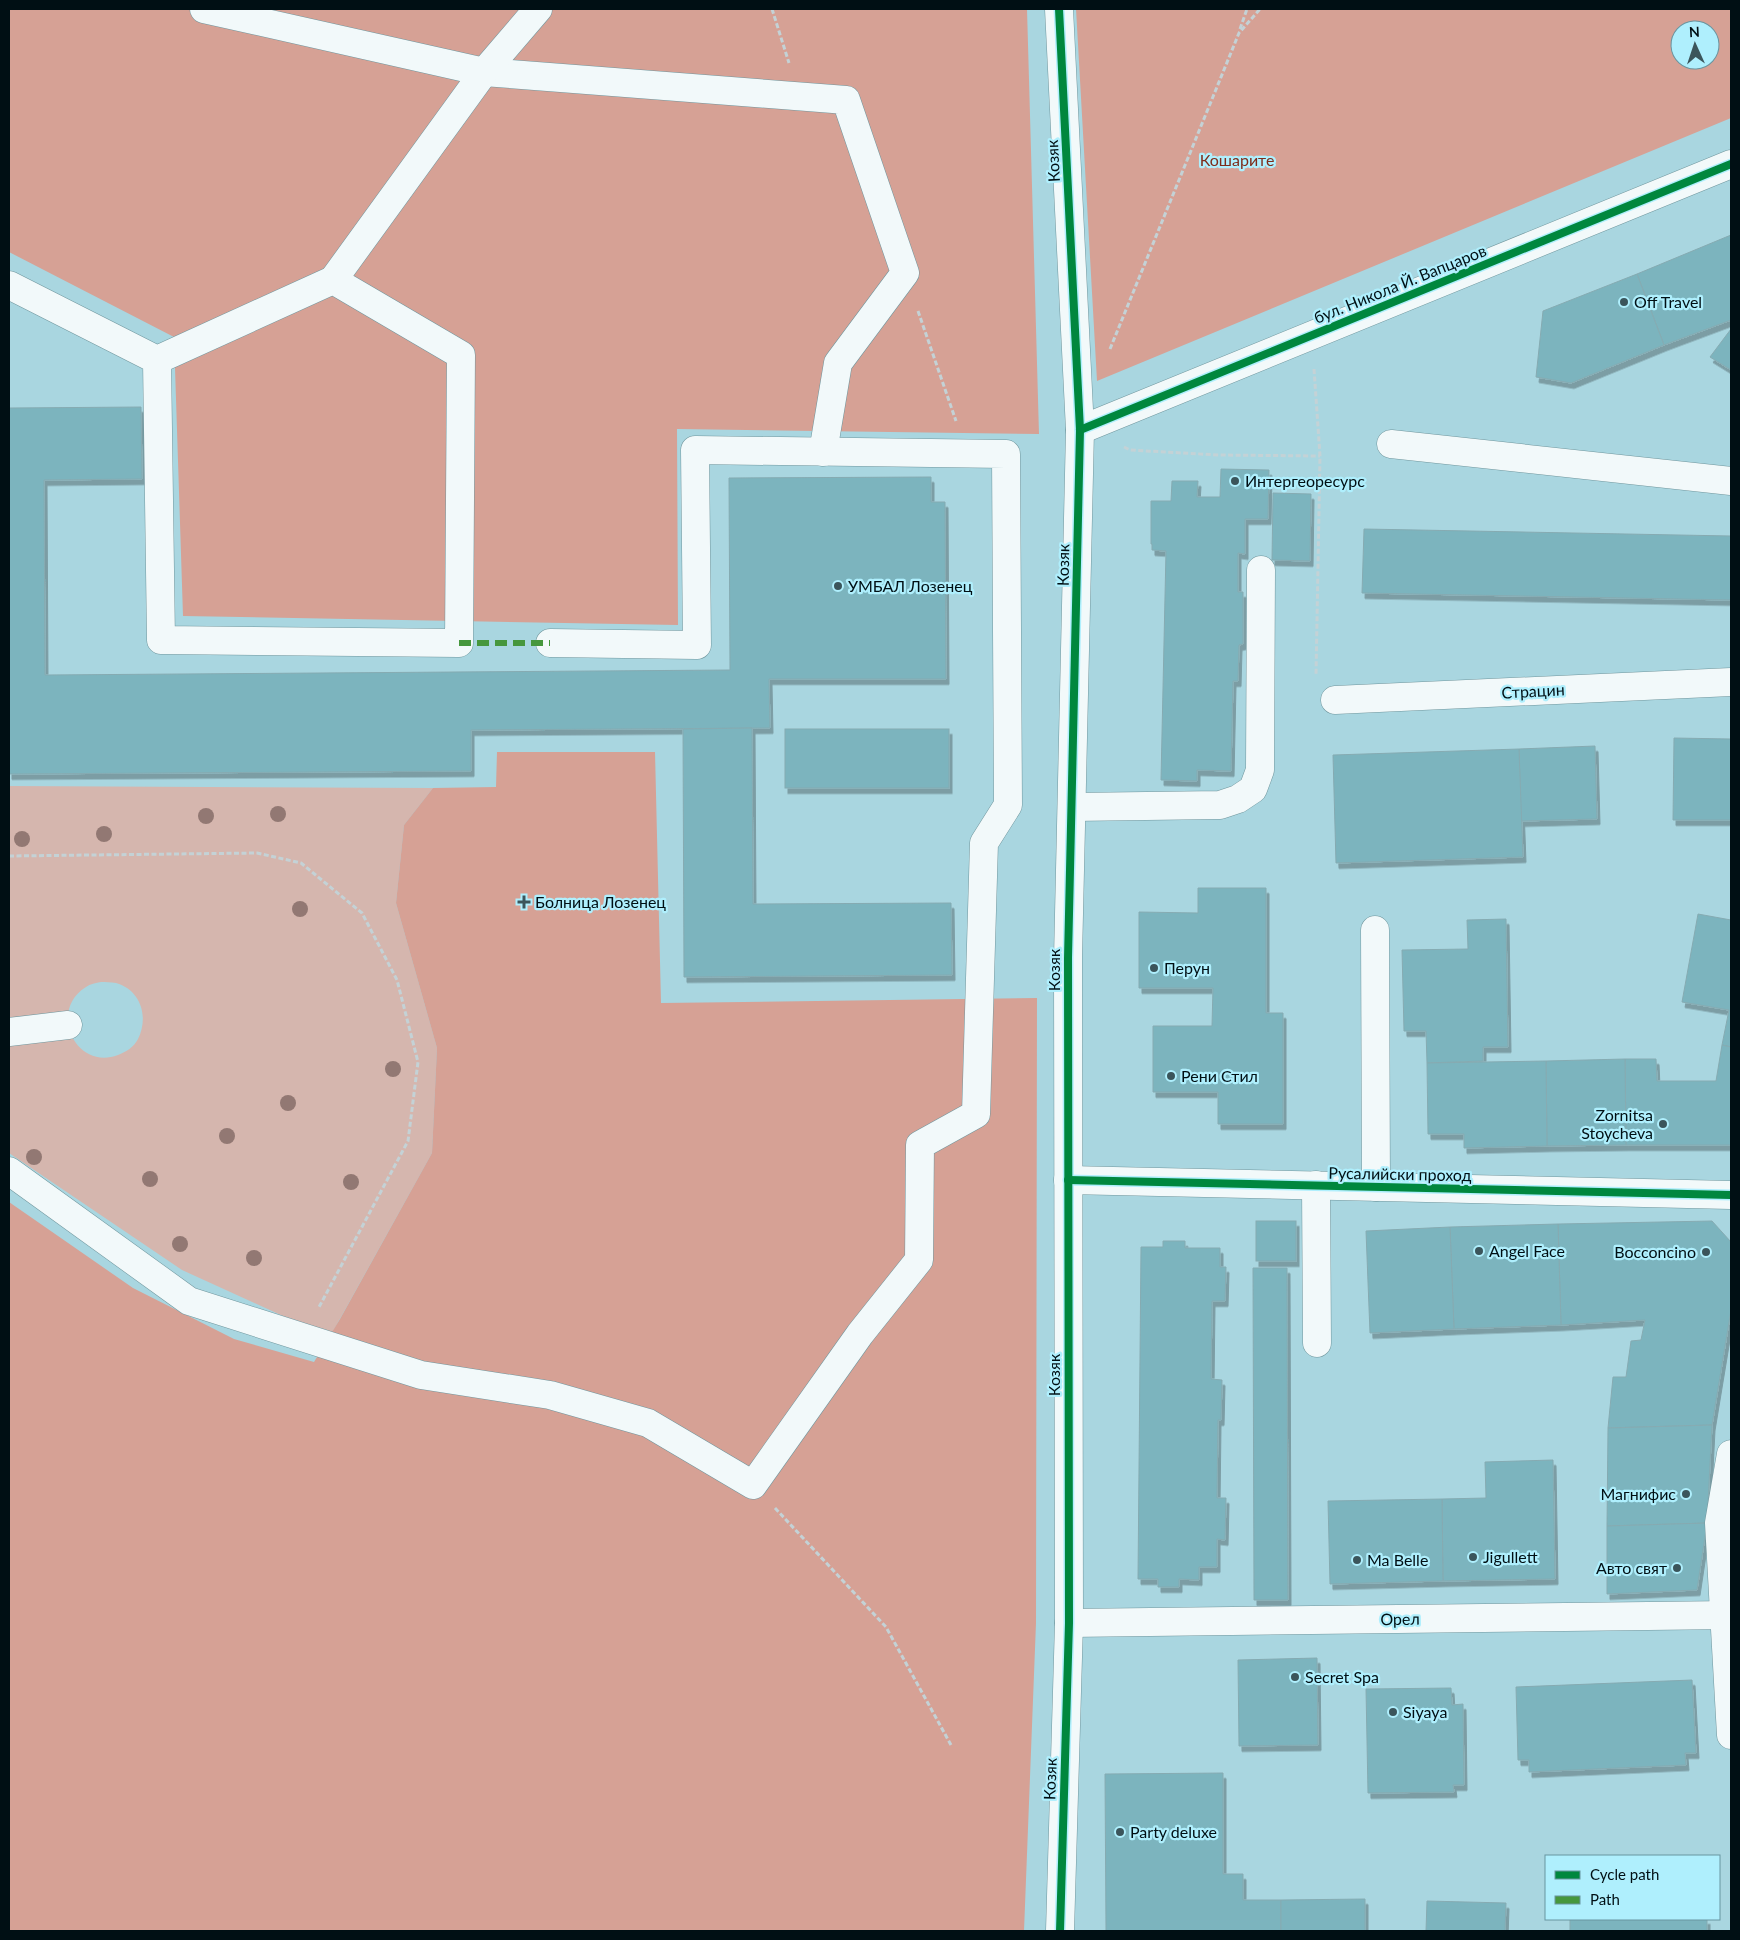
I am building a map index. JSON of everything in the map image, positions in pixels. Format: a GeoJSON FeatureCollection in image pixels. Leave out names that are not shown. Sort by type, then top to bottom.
{"type":"FeatureCollection","features":[{"type":"Feature","properties":{"kind":"street"},"geometry":{"type":"LineString","coordinates":[[204,9],[484,72],[846,100],[905,273],[838,363],[823,452]]}},
{"type":"Feature","properties":{"kind":"street"},"geometry":{"type":"LineString","coordinates":[[157,360],[333,280],[484,72],[538,9]]}},
{"type":"Feature","properties":{"kind":"street","name":"Козяк"},"geometry":{"type":"LineString","coordinates":[[1059,9],[1080,430],[1068,958],[1069,1623],[1060,1931]]}},
{"type":"Feature","properties":{"kind":"street","name":"бул. Никола Й. Вапцаров"},"geometry":{"type":"LineString","coordinates":[[1080,430],[1731,164]]}},
{"type":"Feature","properties":{"kind":"street"},"geometry":{"type":"LineString","coordinates":[[157,360],[161,640],[459,643],[461,355],[333,280]]}},
{"type":"Feature","properties":{"kind":"street"},"geometry":{"type":"LineString","coordinates":[[9,285],[157,360]]}},
{"type":"Feature","properties":{"kind":"street"},"geometry":{"type":"LineString","coordinates":[[1391,444],[1731,481]]}},
{"type":"Feature","properties":{"kind":"street"},"geometry":{"type":"LineString","coordinates":[[9,1171],[190,1301],[421,1375],[550,1395],[648,1423],[753,1485],[860,1334],[919,1260],[920,1145],[976,1114],[984,843],[1008,805],[1006,454],[695,450],[697,645],[550,643]]}},
{"type":"Feature","properties":{"kind":"street"},"geometry":{"type":"LineString","coordinates":[[1072,807],[1220,806],[1238,799],[1253,789],[1260,770],[1260,570]]}},
{"type":"Feature","properties":{"kind":"street","name":"Страцин"},"geometry":{"type":"LineString","coordinates":[[1326,691],[1731,682]]}},
{"type":"Feature","properties":{"kind":"street"},"geometry":{"type":"LineString","coordinates":[[1375,930],[1376,1187]]}},
{"type":"Feature","properties":{"kind":"street"},"geometry":{"type":"LineString","coordinates":[[9,1032],[68,1025]]}},
{"type":"Feature","properties":{"kind":"street","name":"Русалийски проход"},"geometry":{"type":"LineString","coordinates":[[1068,1180],[1731,1195]]}},
{"type":"Feature","properties":{"kind":"street"},"geometry":{"type":"LineString","coordinates":[[1316,1186],[1317,1343]]}},
{"type":"Feature","properties":{"kind":"street"},"geometry":{"type":"LineString","coordinates":[[1731,1454],[1719,1523],[1727,1615],[1731,1735]]}},
{"type":"Feature","properties":{"kind":"street","name":"Орел"},"geometry":{"type":"LineString","coordinates":[[1069,1623],[1727,1615]]}},
{"type":"Feature","properties":{"kind":"path"},"geometry":{"type":"LineString","coordinates":[[772,9],[800,97]]}},
{"type":"Feature","properties":{"kind":"path"},"geometry":{"type":"LineString","coordinates":[[1108,354],[1248,9]]}},
{"type":"Feature","properties":{"kind":"path"},"geometry":{"type":"LineString","coordinates":[[1239,33],[1260,9]]}},
{"type":"Feature","properties":{"kind":"path"},"geometry":{"type":"LineString","coordinates":[[905,273],[968,454]]}},
{"type":"Feature","properties":{"kind":"path"},"geometry":{"type":"LineString","coordinates":[[1311,336],[1320,456],[1326,691]]}},
{"type":"Feature","properties":{"kind":"path"},"geometry":{"type":"LineString","coordinates":[[1080,430],[1130,450],[1218,455],[1320,456]]}},
{"type":"Feature","properties":{"kind":"path"},"geometry":{"type":"LineString","coordinates":[[9,856],[257,853],[302,863],[362,913],[397,980],[418,1062],[408,1141],[302,1338]]}},
{"type":"Feature","properties":{"kind":"path"},"geometry":{"type":"LineString","coordinates":[[753,1485],[886,1627],[951,1745]]}},
{"type":"Feature","properties":{"kind":"shaded area"},"geometry":{"type":"Polygon","coordinates":[[[9,786],[433,788],[404,825],[396,903],[437,1048],[432,1153],[332,1333],[283,1316],[182,1270],[9,1153],[9,786]],[[103,982],[88,986],[75,997],[69,1010],[68,1023],[72,1036],[79,1047],[90,1054],[103,1058],[118,1055],[132,1047],[138,1039],[143,1022],[140,1005],[132,992],[116,983],[103,982]]]}},
{"type":"Feature","properties":{"kind":"green space"},"geometry":{"type":"Polygon","coordinates":[[[9,9],[1027,9],[1039,434],[677,429],[678,625],[183,616],[174,337],[9,252],[9,9]]]}},
{"type":"Feature","properties":{"kind":"green space","name":"Кошарите"},"geometry":{"type":"Polygon","coordinates":[[[1076,9],[1731,9],[1731,118],[1097,381],[1076,9]]]}},
{"type":"Feature","properties":{"kind":"green space"},"geometry":{"type":"Polygon","coordinates":[[[497,752],[655,752],[661,1003],[1037,998],[1036,1623],[1024,1931],[9,1931],[9,1202],[133,1288],[234,1339],[314,1362],[432,1153],[437,1048],[396,903],[404,825],[433,788],[496,787],[497,752]]]}},
{"type":"Feature","properties":{"kind":"building"},"geometry":{"type":"Polygon","coordinates":[[[1731,235],[1731,320],[1664,345],[1637,274],[1731,235]]]}},
{"type":"Feature","properties":{"kind":"building"},"geometry":{"type":"Polygon","coordinates":[[[1637,274],[1664,345],[1571,383],[1536,377],[1543,311],[1637,274]]]}},
{"type":"Feature","properties":{"kind":"building"},"geometry":{"type":"Polygon","coordinates":[[[1731,329],[1731,370],[1710,357],[1731,329]]]}},
{"type":"Feature","properties":{"kind":"building","name":"УМБАЛ Лозенец"},"geometry":{"type":"Polygon","coordinates":[[[141,407],[142,479],[44,480],[45,675],[730,670],[729,478],[931,477],[931,502],[945,502],[946,679],[769,679],[770,728],[471,730],[471,771],[9,774],[9,408],[141,407]]]}},
{"type":"Feature","properties":{"kind":"building"},"geometry":{"type":"Polygon","coordinates":[[[1221,469],[1269,470],[1268,519],[1245,519],[1245,554],[1238,553],[1238,592],[1243,592],[1243,644],[1239,645],[1238,681],[1233,681],[1231,771],[1197,770],[1197,781],[1161,780],[1166,551],[1152,550],[1151,501],[1171,501],[1172,481],[1198,481],[1197,497],[1220,497],[1221,469]]]}},
{"type":"Feature","properties":{"kind":"building"},"geometry":{"type":"Polygon","coordinates":[[[1273,493],[1311,494],[1310,561],[1272,560],[1273,493]]]}},
{"type":"Feature","properties":{"kind":"building"},"geometry":{"type":"Polygon","coordinates":[[[1364,529],[1731,536],[1731,600],[1362,593],[1364,529]]]}},
{"type":"Feature","properties":{"kind":"building"},"geometry":{"type":"Polygon","coordinates":[[[752,728],[753,904],[951,903],[952,975],[684,977],[683,729],[752,728]]]}},
{"type":"Feature","properties":{"kind":"building"},"geometry":{"type":"Polygon","coordinates":[[[785,729],[949,729],[949,788],[785,788],[785,729]]]}},
{"type":"Feature","properties":{"kind":"building"},"geometry":{"type":"Polygon","coordinates":[[[1674,738],[1731,739],[1731,820],[1673,820],[1674,738]]]}},
{"type":"Feature","properties":{"kind":"building"},"geometry":{"type":"Polygon","coordinates":[[[1595,746],[1597,819],[1521,821],[1519,749],[1595,746]]]}},
{"type":"Feature","properties":{"kind":"building"},"geometry":{"type":"Polygon","coordinates":[[[1519,749],[1523,857],[1336,863],[1333,755],[1519,749]]]}},
{"type":"Feature","properties":{"kind":"building"},"geometry":{"type":"Polygon","coordinates":[[[1198,888],[1266,888],[1266,1013],[1283,1013],[1283,1124],[1218,1124],[1218,1092],[1153,1092],[1153,1026],[1212,1026],[1213,988],[1139,988],[1139,912],[1198,913],[1198,888]]]}},
{"type":"Feature","properties":{"kind":"building"},"geometry":{"type":"Polygon","coordinates":[[[1698,914],[1731,920],[1731,1047],[1722,1045],[1729,1010],[1682,1002],[1698,914]]]}},
{"type":"Feature","properties":{"kind":"building"},"geometry":{"type":"Polygon","coordinates":[[[1506,919],[1508,1047],[1483,1047],[1483,1061],[1427,1063],[1426,1031],[1404,1031],[1402,950],[1468,949],[1467,920],[1506,919]]]}},
{"type":"Feature","properties":{"kind":"building"},"geometry":{"type":"Polygon","coordinates":[[[1722,1045],[1731,1047],[1731,1145],[1626,1145],[1625,1059],[1656,1059],[1657,1081],[1716,1081],[1722,1045]]]}},
{"type":"Feature","properties":{"kind":"building"},"geometry":{"type":"Polygon","coordinates":[[[1625,1059],[1626,1145],[1547,1146],[1546,1061],[1625,1059]]]}},
{"type":"Feature","properties":{"kind":"building"},"geometry":{"type":"Polygon","coordinates":[[[1546,1061],[1547,1146],[1464,1148],[1464,1134],[1428,1134],[1427,1063],[1546,1061]]]}},
{"type":"Feature","properties":{"kind":"building"},"geometry":{"type":"Polygon","coordinates":[[[1256,1221],[1296,1221],[1296,1261],[1256,1261],[1256,1221]]]}},
{"type":"Feature","properties":{"kind":"building"},"geometry":{"type":"Polygon","coordinates":[[[1712,1221],[1731,1242],[1731,1310],[1712,1425],[1608,1428],[1613,1377],[1626,1377],[1631,1341],[1641,1340],[1645,1320],[1561,1325],[1558,1224],[1712,1221]]]}},
{"type":"Feature","properties":{"kind":"building"},"geometry":{"type":"Polygon","coordinates":[[[1558,1224],[1561,1325],[1454,1329],[1450,1227],[1558,1224]]]}},
{"type":"Feature","properties":{"kind":"building"},"geometry":{"type":"Polygon","coordinates":[[[1450,1227],[1454,1329],[1370,1333],[1366,1231],[1450,1227]]]}},
{"type":"Feature","properties":{"kind":"building"},"geometry":{"type":"Polygon","coordinates":[[[1163,1241],[1185,1241],[1185,1248],[1220,1248],[1220,1267],[1226,1267],[1225,1301],[1212,1301],[1211,1379],[1222,1380],[1221,1420],[1218,1420],[1217,1498],[1226,1498],[1225,1540],[1217,1539],[1217,1567],[1199,1567],[1199,1580],[1179,1579],[1179,1587],[1158,1587],[1158,1579],[1138,1579],[1141,1247],[1163,1247],[1163,1241]]]}},
{"type":"Feature","properties":{"kind":"building"},"geometry":{"type":"Polygon","coordinates":[[[1253,1268],[1287,1268],[1288,1600],[1254,1600],[1253,1268]]]}},
{"type":"Feature","properties":{"kind":"building"},"geometry":{"type":"Polygon","coordinates":[[[1712,1425],[1707,1523],[1607,1526],[1608,1428],[1712,1425]]]}},
{"type":"Feature","properties":{"kind":"building"},"geometry":{"type":"Polygon","coordinates":[[[1553,1460],[1555,1579],[1443,1581],[1442,1499],[1486,1498],[1485,1462],[1553,1460]]]}},
{"type":"Feature","properties":{"kind":"building"},"geometry":{"type":"Polygon","coordinates":[[[1442,1499],[1443,1581],[1330,1584],[1328,1501],[1442,1499]]]}},
{"type":"Feature","properties":{"kind":"building"},"geometry":{"type":"Polygon","coordinates":[[[1707,1523],[1697,1590],[1607,1594],[1607,1526],[1707,1523]]]}},
{"type":"Feature","properties":{"kind":"building"},"geometry":{"type":"Polygon","coordinates":[[[1317,1658],[1318,1745],[1239,1746],[1238,1660],[1317,1658]]]}},
{"type":"Feature","properties":{"kind":"building"},"geometry":{"type":"Polygon","coordinates":[[[1692,1680],[1696,1753],[1685,1753],[1686,1765],[1529,1772],[1529,1760],[1518,1760],[1516,1687],[1692,1680]]]}},
{"type":"Feature","properties":{"kind":"building"},"geometry":{"type":"Polygon","coordinates":[[[1451,1688],[1452,1705],[1463,1704],[1464,1785],[1453,1785],[1454,1792],[1368,1793],[1366,1689],[1451,1688]]]}},
{"type":"Feature","properties":{"kind":"building"},"geometry":{"type":"Polygon","coordinates":[[[1223,1773],[1223,1874],[1243,1874],[1243,1900],[1281,1900],[1281,1931],[1106,1931],[1105,1774],[1223,1773]]]}},
{"type":"Feature","properties":{"kind":"building"},"geometry":{"type":"Polygon","coordinates":[[[1365,1899],[1365,1931],[1281,1931],[1281,1900],[1365,1899]]]}},
{"type":"Feature","properties":{"kind":"building"},"geometry":{"type":"Polygon","coordinates":[[[1427,1901],[1506,1903],[1505,1931],[1426,1931],[1427,1901]]]}},
{"type":"Feature","properties":{"kind":"building"},"geometry":{"type":"Polygon","coordinates":[[[1570,1920],[1707,1920],[1707,1931],[1570,1931],[1570,1920]]]}},
{"type":"Feature","properties":{"kind":"marked path"},"geometry":{"type":"LineString","coordinates":[[459,643],[550,643]]}},
{"type":"Feature","properties":{"kind":"cycle path"},"geometry":{"type":"LineString","coordinates":[[1059,9],[1080,430],[1068,958],[1069,1623],[1060,1931]]}},
{"type":"Feature","properties":{"kind":"cycle path"},"geometry":{"type":"LineString","coordinates":[[1080,430],[1731,164]]}},
{"type":"Feature","properties":{"kind":"cycle path"},"geometry":{"type":"LineString","coordinates":[[1068,1180],[1731,1195]]}},
{"type":"Feature","properties":{"kind":"place","name":"Off Travel"},"geometry":{"type":"Point","coordinates":[1624,302]}},
{"type":"Feature","properties":{"kind":"place","name":"Интергеоресурс"},"geometry":{"type":"Point","coordinates":[1235,481]}},
{"type":"Feature","properties":{"kind":"place","name":"УМБАЛ Лозенец"},"geometry":{"type":"Point","coordinates":[838,586]}},
{"type":"Feature","properties":{"kind":"place","name":"Болница Лозенец"},"geometry":{"type":"Point","coordinates":[524,902]}},
{"type":"Feature","properties":{"kind":"place","name":"Перун"},"geometry":{"type":"Point","coordinates":[1154,968]}},
{"type":"Feature","properties":{"kind":"place","name":"Рени Стил"},"geometry":{"type":"Point","coordinates":[1171,1076]}},
{"type":"Feature","properties":{"kind":"place","name":"Zornitsa Stoycheva"},"geometry":{"type":"Point","coordinates":[1663,1124]}},
{"type":"Feature","properties":{"kind":"place","name":"Angel Face"},"geometry":{"type":"Point","coordinates":[1479,1251]}},
{"type":"Feature","properties":{"kind":"place","name":"Bocconcino"},"geometry":{"type":"Point","coordinates":[1706,1252]}},
{"type":"Feature","properties":{"kind":"place","name":"Магнифис"},"geometry":{"type":"Point","coordinates":[1686,1494]}},
{"type":"Feature","properties":{"kind":"place","name":"Jigullett"},"geometry":{"type":"Point","coordinates":[1473,1557]}},
{"type":"Feature","properties":{"kind":"place","name":"Ma Belle"},"geometry":{"type":"Point","coordinates":[1357,1560]}},
{"type":"Feature","properties":{"kind":"place","name":"Авто свят"},"geometry":{"type":"Point","coordinates":[1677,1568]}},
{"type":"Feature","properties":{"kind":"place","name":"Secret Spa"},"geometry":{"type":"Point","coordinates":[1295,1677]}},
{"type":"Feature","properties":{"kind":"place","name":"Siyaya"},"geometry":{"type":"Point","coordinates":[1393,1712]}},
{"type":"Feature","properties":{"kind":"place","name":"Party deluxe"},"geometry":{"type":"Point","coordinates":[1120,1832]}}]}
